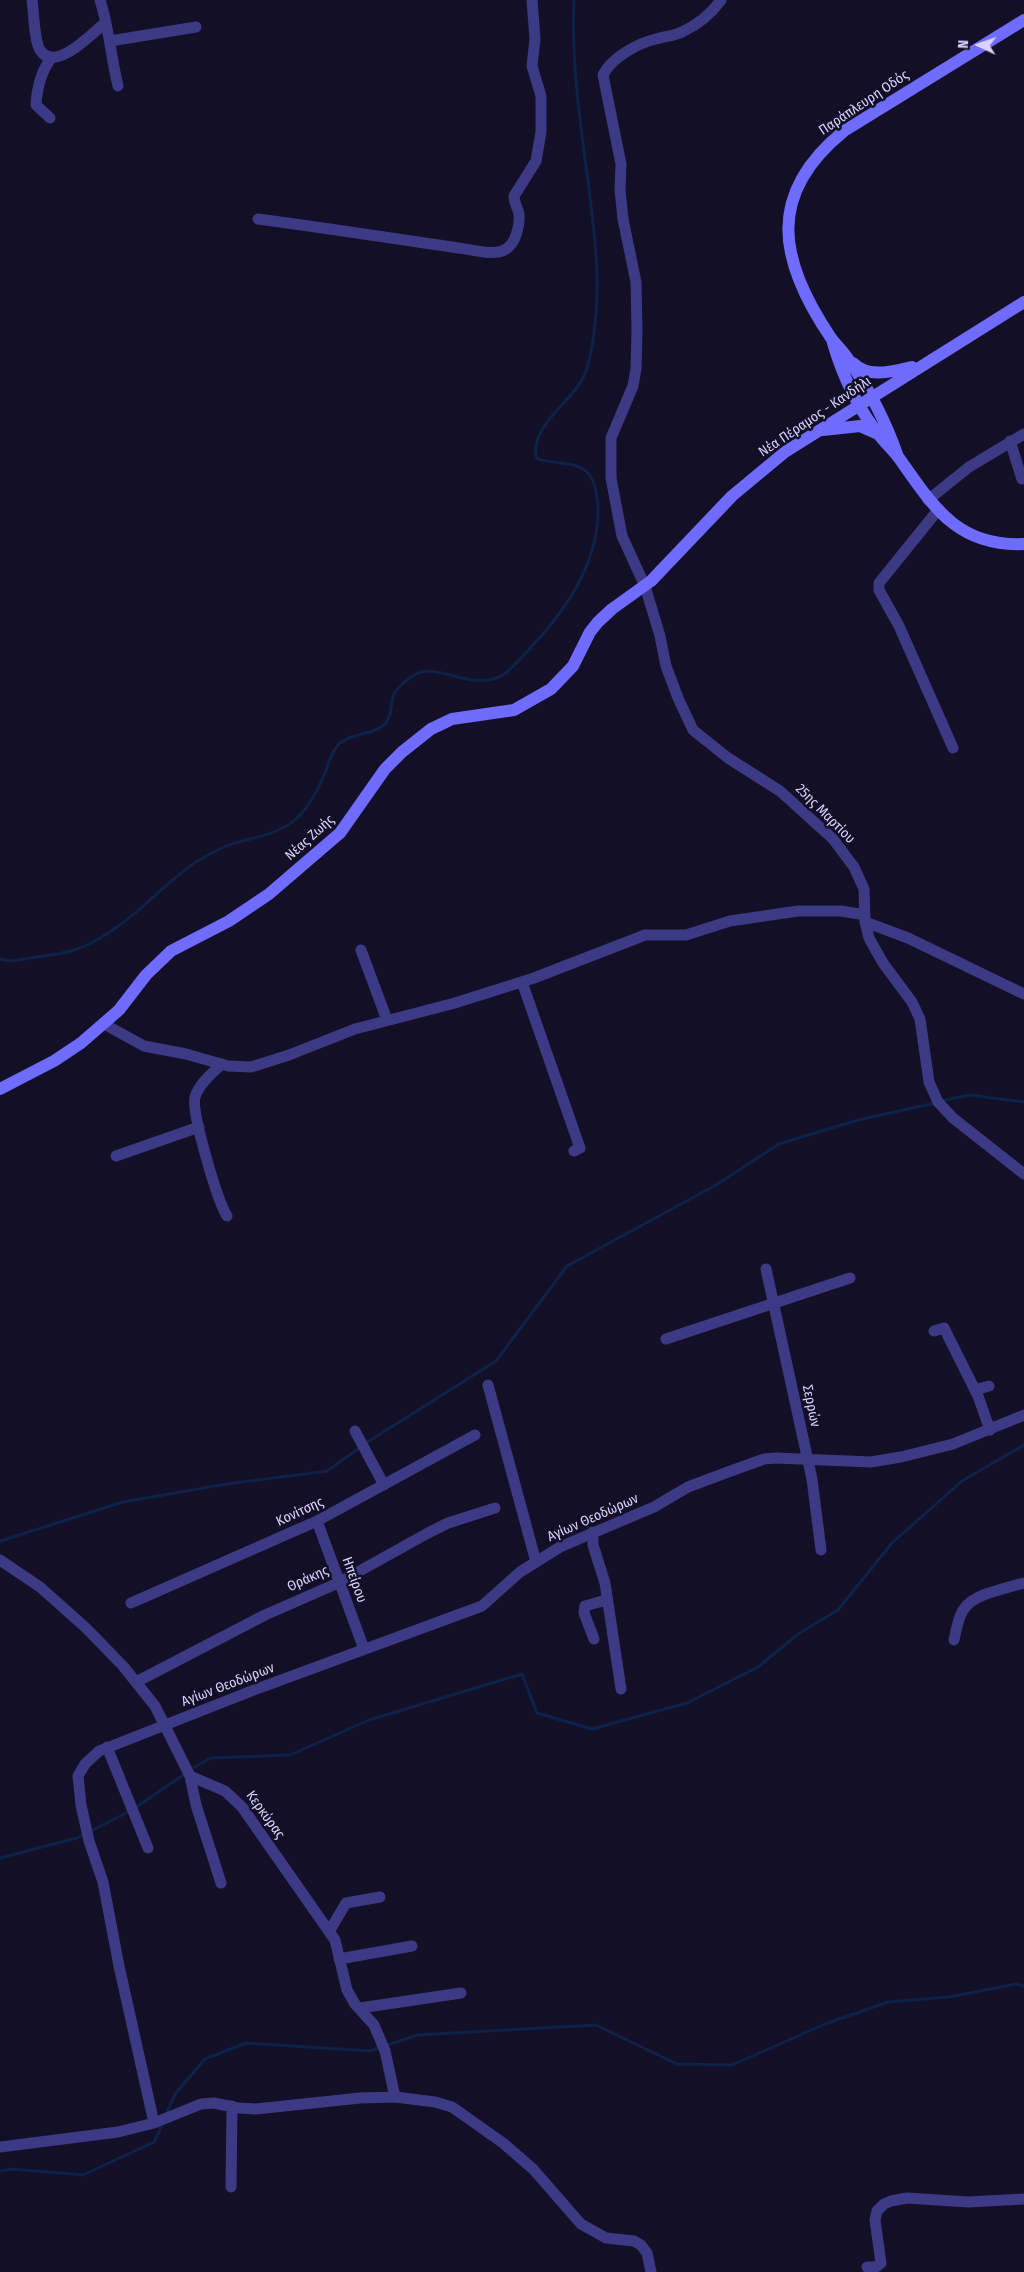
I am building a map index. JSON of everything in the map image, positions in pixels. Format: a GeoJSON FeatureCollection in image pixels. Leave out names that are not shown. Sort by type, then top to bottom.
{"type":"FeatureCollection","features":[{"type":"Feature","properties":{"kind":"street"},"geometry":{"type":"LineString","coordinates":[[32,0],[41,52],[52,56],[68,54],[105,22]]}},
{"type":"Feature","properties":{"kind":"street"},"geometry":{"type":"LineString","coordinates":[[100,0],[110,40],[111,60],[118,86]]}},
{"type":"Feature","properties":{"kind":"street"},"geometry":{"type":"LineString","coordinates":[[258,219],[370,233],[476,250],[505,250],[514,241],[518,223],[519,215],[514,196],[536,161],[539,148],[542,104],[532,66],[535,39],[532,0]]}},
{"type":"Feature","properties":{"kind":"street","name":"25ης Μαρτίου"},"geometry":{"type":"LineString","coordinates":[[721,0],[705,17],[694,25],[681,33],[654,39],[630,50],[611,64],[603,75],[620,164],[623,219],[636,282],[637,330],[634,386],[612,438],[611,478],[622,536],[645,586],[660,636],[666,666],[687,721],[693,730],[728,758],[780,790],[833,839],[854,867],[864,888],[865,919],[869,938],[875,950],[912,1002],[920,1019],[927,1056],[929,1082],[938,1102],[953,1118],[1024,1174]]}},
{"type":"Feature","properties":{"kind":"street","name":"Παράπλευρη Οδός"},"geometry":{"type":"LineString","coordinates":[[898,457],[882,416],[848,358],[832,339],[802,287],[790,255],[789,219],[792,202],[810,164],[819,152],[844,131],[1024,20]]}},
{"type":"Feature","properties":{"kind":"street"},"geometry":{"type":"LineString","coordinates":[[110,40],[196,27]]}},
{"type":"Feature","properties":{"kind":"street"},"geometry":{"type":"LineString","coordinates":[[50,118],[36,105],[36,101],[41,74],[52,56]]}},
{"type":"Feature","properties":{"kind":"street","name":"Νέα Πέραμος - Κανδήλι"},"geometry":{"type":"LineString","coordinates":[[645,586],[680,552],[732,496],[785,452],[1024,302]]}},
{"type":"Feature","properties":{"kind":"street","name":"Παράπλευρη Οδός"},"geometry":{"type":"LineString","coordinates":[[832,339],[845,380],[859,404],[878,434],[898,457],[928,500],[957,526],[982,538],[1008,544],[1024,544]]}},
{"type":"Feature","properties":{"kind":"street"},"geometry":{"type":"LineString","coordinates":[[848,358],[856,367],[872,372],[920,366]]}},
{"type":"Feature","properties":{"kind":"street"},"geometry":{"type":"LineString","coordinates":[[816,432],[841,427],[860,426],[878,434]]}},
{"type":"Feature","properties":{"kind":"street"},"geometry":{"type":"LineString","coordinates":[[928,500],[969,467],[1024,434]]}},
{"type":"Feature","properties":{"kind":"street"},"geometry":{"type":"LineString","coordinates":[[1010,441],[1022,478]]}},
{"type":"Feature","properties":{"kind":"street"},"geometry":{"type":"LineString","coordinates":[[938,510],[879,583],[879,590],[899,626],[953,748]]}},
{"type":"Feature","properties":{"kind":"street","name":"Νέας Ζωής"},"geometry":{"type":"LineString","coordinates":[[0,1089],[68,1053],[119,1010],[146,975],[171,951],[229,921],[251,907],[332,841],[346,826],[385,769],[416,740],[443,722],[514,710],[544,694],[567,674],[598,622],[612,609],[645,586]]}},
{"type":"Feature","properties":{"kind":"street"},"geometry":{"type":"LineString","coordinates":[[104,1024],[144,1046],[239,1067],[265,1063],[355,1029],[455,1003],[522,982],[645,935],[686,935],[730,921],[798,910],[841,911],[865,919],[1024,994]]}},
{"type":"Feature","properties":{"kind":"street"},"geometry":{"type":"LineString","coordinates":[[361,950],[387,1020]]}},
{"type":"Feature","properties":{"kind":"street"},"geometry":{"type":"LineString","coordinates":[[522,982],[580,1148],[574,1151]]}},
{"type":"Feature","properties":{"kind":"street"},"geometry":{"type":"LineString","coordinates":[[222,1064],[201,1086],[195,1098],[195,1110],[221,1207],[227,1216]]}},
{"type":"Feature","properties":{"kind":"street"},"geometry":{"type":"LineString","coordinates":[[116,1156],[200,1127]]}},
{"type":"Feature","properties":{"kind":"street","name":"Σερρών"},"geometry":{"type":"LineString","coordinates":[[766,1269],[817,1503],[821,1550]]}},
{"type":"Feature","properties":{"kind":"street"},"geometry":{"type":"LineString","coordinates":[[666,1339],[850,1278]]}},
{"type":"Feature","properties":{"kind":"street"},"geometry":{"type":"LineString","coordinates":[[934,1331],[944,1328],[975,1390],[990,1430]]}},
{"type":"Feature","properties":{"kind":"street"},"geometry":{"type":"LineString","coordinates":[[488,1385],[536,1562]]}},
{"type":"Feature","properties":{"kind":"street"},"geometry":{"type":"LineString","coordinates":[[975,1390],[989,1386]]}},
{"type":"Feature","properties":{"kind":"street","name":"Αγίων Θεοδώρων"},"geometry":{"type":"LineString","coordinates":[[107,1746],[165,1726],[254,1690],[482,1606],[511,1579],[560,1547],[654,1508],[688,1487],[748,1464],[776,1458],[871,1462],[886,1460],[953,1444],[1024,1415]]}},
{"type":"Feature","properties":{"kind":"street"},"geometry":{"type":"LineString","coordinates":[[356,1431],[384,1485]]}},
{"type":"Feature","properties":{"kind":"street","name":"Κονίτσης"},"geometry":{"type":"LineString","coordinates":[[131,1603],[317,1521],[475,1435]]}},
{"type":"Feature","properties":{"kind":"street","name":"Θράκης"},"geometry":{"type":"LineString","coordinates":[[136,1682],[265,1615],[338,1583],[448,1523],[495,1508]]}},
{"type":"Feature","properties":{"kind":"street","name":"Ηπείρου"},"geometry":{"type":"LineString","coordinates":[[317,1521],[364,1650]]}},
{"type":"Feature","properties":{"kind":"street"},"geometry":{"type":"LineString","coordinates":[[593,1532],[593,1545],[605,1583],[620,1689]]}},
{"type":"Feature","properties":{"kind":"street"},"geometry":{"type":"LineString","coordinates":[[0,1560],[40,1587],[86,1628],[123,1666],[155,1706],[190,1776],[196,1805],[221,1883]]}},
{"type":"Feature","properties":{"kind":"street"},"geometry":{"type":"LineString","coordinates":[[954,1640],[957,1623],[967,1604],[975,1598],[1024,1583]]}},
{"type":"Feature","properties":{"kind":"street"},"geometry":{"type":"LineString","coordinates":[[594,1639],[586,1620],[584,1606],[606,1600]]}},
{"type":"Feature","properties":{"kind":"street"},"geometry":{"type":"LineString","coordinates":[[148,1848],[107,1746],[85,1764],[78,1776],[79,1788],[90,1841],[103,1882],[154,2124]]}},
{"type":"Feature","properties":{"kind":"street","name":"Κερκύρας"},"geometry":{"type":"LineString","coordinates":[[190,1776],[226,1791],[242,1806],[330,1930],[335,1940],[347,1990],[369,2018],[380,2036],[389,2067],[394,2097]]}},
{"type":"Feature","properties":{"kind":"street"},"geometry":{"type":"LineString","coordinates":[[330,1930],[346,1903],[380,1897]]}},
{"type":"Feature","properties":{"kind":"street"},"geometry":{"type":"LineString","coordinates":[[339,1959],[412,1946]]}},
{"type":"Feature","properties":{"kind":"street"},"geometry":{"type":"LineString","coordinates":[[360,2008],[461,1993]]}},
{"type":"Feature","properties":{"kind":"street"},"geometry":{"type":"LineString","coordinates":[[0,2147],[118,2132],[154,2124],[202,2104],[214,2103],[256,2109],[322,2101],[394,2097],[446,2104],[474,2121],[533,2169],[581,2224],[606,2238],[634,2241],[641,2245],[647,2253],[651,2272]]}},
{"type":"Feature","properties":{"kind":"street"},"geometry":{"type":"LineString","coordinates":[[231,2187],[232,2106]]}},
{"type":"Feature","properties":{"kind":"street"},"geometry":{"type":"LineString","coordinates":[[867,2267],[876,2267],[881,2263],[876,2212],[884,2204],[907,2198],[968,2202],[1024,2199]]}},
{"type":"Feature","properties":{"kind":"waterway"},"geometry":{"type":"LineString","coordinates":[[0,959],[13,961],[72,951],[87,945],[106,935],[124,922],[192,864],[224,847],[271,833],[288,825],[301,814],[313,798],[336,747],[344,740],[380,728],[385,724],[389,717],[394,694],[403,683],[414,675],[424,672],[434,672],[479,681],[491,680],[503,675],[551,624],[576,589],[585,570],[597,530],[597,494],[591,477],[583,469],[570,464],[536,458],[536,446],[540,434],[553,414],[578,386],[587,369],[596,313],[595,247],[577,90],[573,23],[574,0]]}},
{"type":"Feature","properties":{"kind":"waterway"},"geometry":{"type":"LineString","coordinates":[[941,1101],[969,1095],[1024,1102]]}},
{"type":"Feature","properties":{"kind":"waterway"},"geometry":{"type":"LineString","coordinates":[[366,1443],[496,1361],[567,1266],[716,1185],[779,1144],[858,1120],[935,1103]]}},
{"type":"Feature","properties":{"kind":"waterway"},"geometry":{"type":"LineString","coordinates":[[191,1769],[211,1758],[290,1755],[369,1720],[522,1674],[537,1713],[592,1729],[687,1703],[758,1667],[798,1634],[838,1610],[892,1543],[962,1481],[1024,1445]]}},
{"type":"Feature","properties":{"kind":"waterway"},"geometry":{"type":"LineString","coordinates":[[0,1541],[123,1502],[227,1484],[327,1471],[361,1447]]}},
{"type":"Feature","properties":{"kind":"waterway"},"geometry":{"type":"LineString","coordinates":[[135,1808],[186,1773]]}},
{"type":"Feature","properties":{"kind":"waterway"},"geometry":{"type":"LineString","coordinates":[[0,1858],[77,1838],[130,1811]]}},
{"type":"Feature","properties":{"kind":"waterway"},"geometry":{"type":"LineString","coordinates":[[166,2115],[175,2094],[205,2059],[246,2043],[370,2051],[417,2035],[596,2025],[677,2064],[732,2065],[825,2024],[888,2002],[949,1997],[1016,1984],[1024,1986]]}},
{"type":"Feature","properties":{"kind":"waterway"},"geometry":{"type":"LineString","coordinates":[[0,2171],[12,2169],[83,2175],[154,2142],[163,2123]]}}]}
